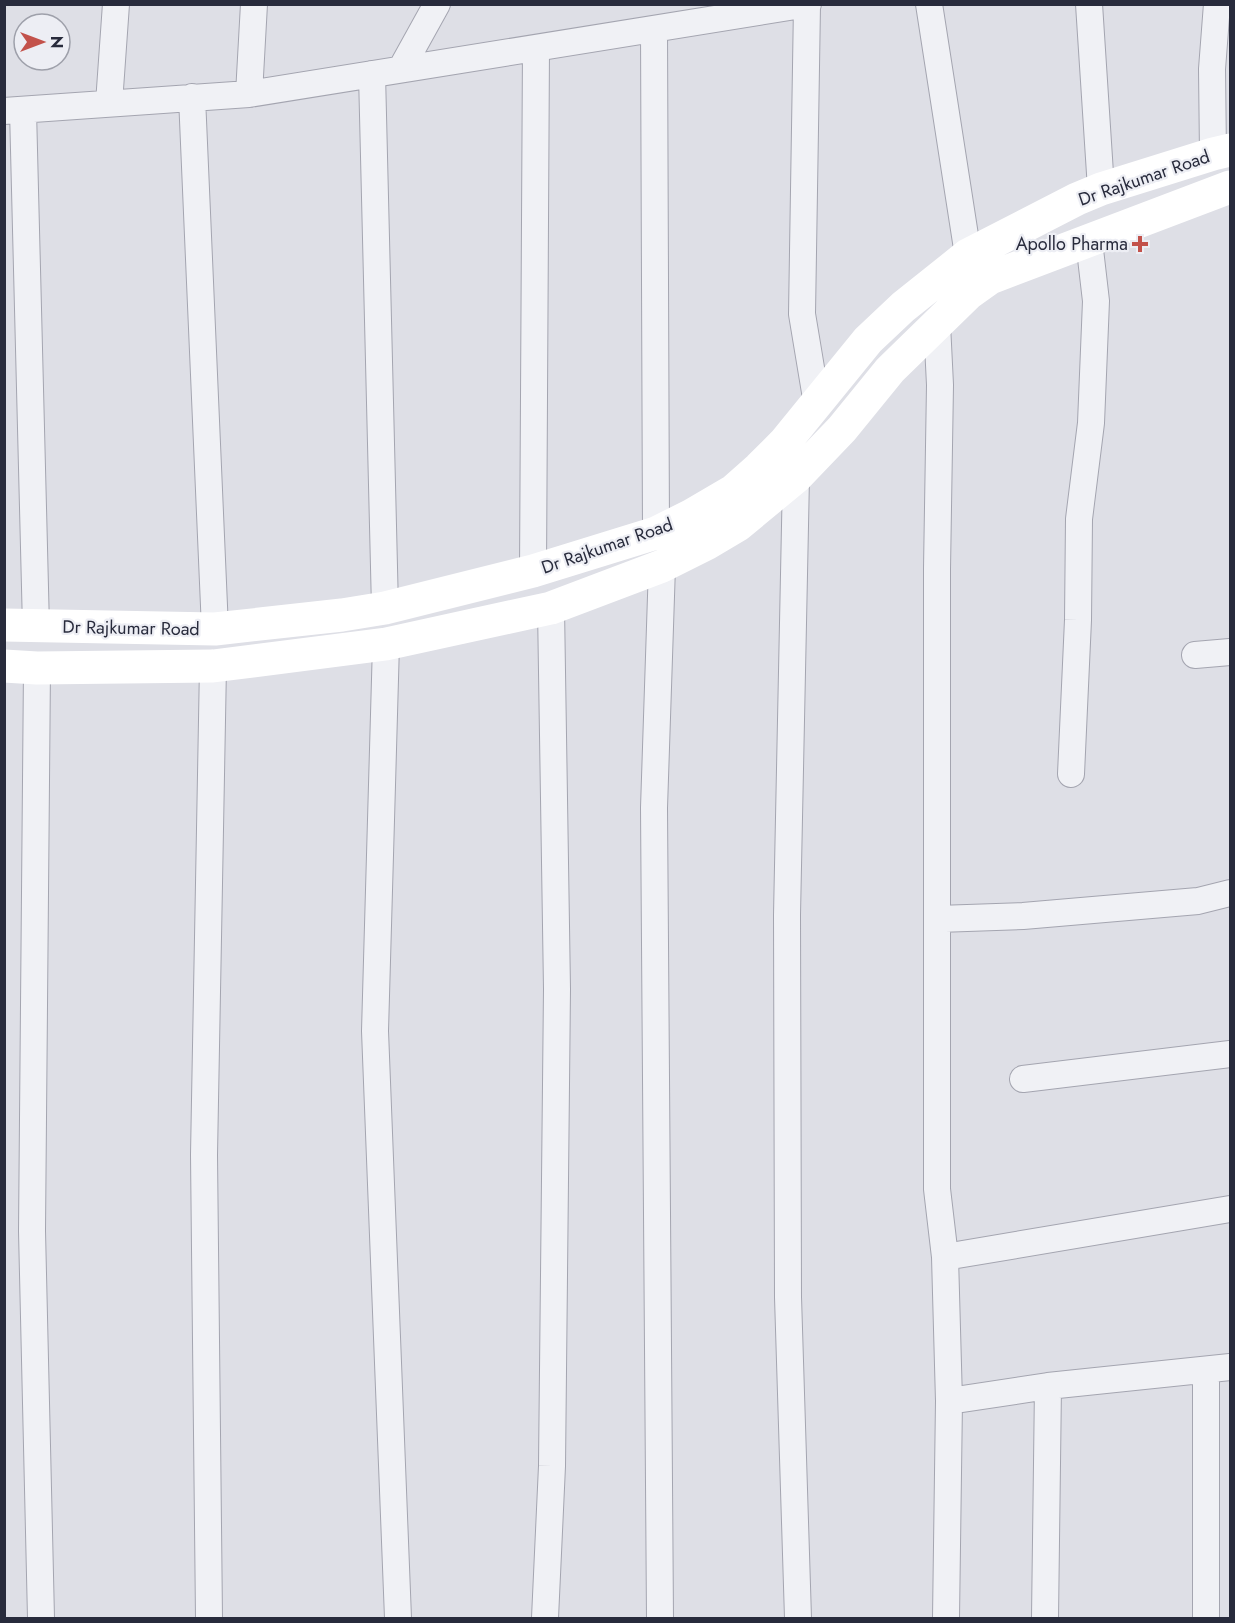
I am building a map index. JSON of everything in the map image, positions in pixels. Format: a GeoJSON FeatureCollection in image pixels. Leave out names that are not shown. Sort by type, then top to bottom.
{"type":"FeatureCollection","features":[{"type":"Feature","properties":{"kind":"main road","name":"Dr Rajkumar Road"},"geometry":{"type":"LineString","coordinates":[[20,626],[214,629],[298,621],[385,608],[533,571],[656,533],[733,491],[785,442],[867,340],[903,307],[968,255],[1101,189],[1222,152]]}},
{"type":"Feature","properties":{"kind":"main road","name":"Dr Rajkumar Road"},"geometry":{"type":"LineString","coordinates":[[4,666],[37,668],[213,666],[386,644],[551,608],[662,566],[738,525],[796,477],[842,429],[890,370],[969,293],[990,278],[1230,187]]}},
{"type":"Feature","properties":{"kind":"street"},"geometry":{"type":"LineString","coordinates":[[109,103],[116,4]]}},
{"type":"Feature","properties":{"kind":"street"},"geometry":{"type":"LineString","coordinates":[[249,94],[254,4]]}},
{"type":"Feature","properties":{"kind":"street"},"geometry":{"type":"LineString","coordinates":[[401,69],[437,4]]}},
{"type":"Feature","properties":{"kind":"street"},"geometry":{"type":"LineString","coordinates":[[929,4],[968,255]]}},
{"type":"Feature","properties":{"kind":"street"},"geometry":{"type":"LineString","coordinates":[[1089,4],[1101,189]]}},
{"type":"Feature","properties":{"kind":"street"},"geometry":{"type":"LineString","coordinates":[[1217,4],[1212,69],[1222,152]]}},
{"type":"Feature","properties":{"kind":"street"},"geometry":{"type":"LineString","coordinates":[[20,626],[14,111],[249,94],[807,5],[802,314],[817,404]]}},
{"type":"Feature","properties":{"kind":"street"},"geometry":{"type":"LineString","coordinates":[[654,29],[654,498],[656,533]]}},
{"type":"Feature","properties":{"kind":"street"},"geometry":{"type":"LineString","coordinates":[[533,571],[536,48]]}},
{"type":"Feature","properties":{"kind":"street"},"geometry":{"type":"LineString","coordinates":[[372,74],[385,608]]}},
{"type":"Feature","properties":{"kind":"street"},"geometry":{"type":"LineString","coordinates":[[192,97],[214,629]]}},
{"type":"Feature","properties":{"kind":"street"},"geometry":{"type":"LineString","coordinates":[[1071,774],[1078,620],[1079,519],[1091,423],[1096,301],[1089,241]]}},
{"type":"Feature","properties":{"kind":"street"},"geometry":{"type":"LineString","coordinates":[[937,324],[940,385],[937,569],[937,1189],[945,1257],[949,1401],[946,1618]]}},
{"type":"Feature","properties":{"kind":"street"},"geometry":{"type":"LineString","coordinates":[[796,477],[787,915],[788,1297],[798,1618]]}},
{"type":"Feature","properties":{"kind":"street"},"geometry":{"type":"LineString","coordinates":[[660,1618],[654,808],[662,566]]}},
{"type":"Feature","properties":{"kind":"street"},"geometry":{"type":"LineString","coordinates":[[545,1618],[552,1466],[557,989],[551,608]]}},
{"type":"Feature","properties":{"kind":"street"},"geometry":{"type":"LineString","coordinates":[[386,644],[375,1031],[398,1618]]}},
{"type":"Feature","properties":{"kind":"street"},"geometry":{"type":"LineString","coordinates":[[1195,655],[1230,652]]}},
{"type":"Feature","properties":{"kind":"street"},"geometry":{"type":"LineString","coordinates":[[209,1618],[204,1155],[213,666]]}},
{"type":"Feature","properties":{"kind":"street"},"geometry":{"type":"LineString","coordinates":[[37,668],[32,1231],[41,1618]]}},
{"type":"Feature","properties":{"kind":"street"},"geometry":{"type":"LineString","coordinates":[[938,919],[1023,916],[1198,901],[1230,893]]}},
{"type":"Feature","properties":{"kind":"street"},"geometry":{"type":"LineString","coordinates":[[1023,1079],[1230,1054]]}},
{"type":"Feature","properties":{"kind":"street"},"geometry":{"type":"LineString","coordinates":[[945,1257],[1230,1209]]}},
{"type":"Feature","properties":{"kind":"street"},"geometry":{"type":"LineString","coordinates":[[949,1401],[1048,1386],[1218,1369],[1206,1618]]}},
{"type":"Feature","properties":{"kind":"street"},"geometry":{"type":"LineString","coordinates":[[1045,1618],[1048,1386]]}},
{"type":"Feature","properties":{"kind":"place","name":"Apollo Pharma"},"geometry":{"type":"Point","coordinates":[1140,244]}}]}
